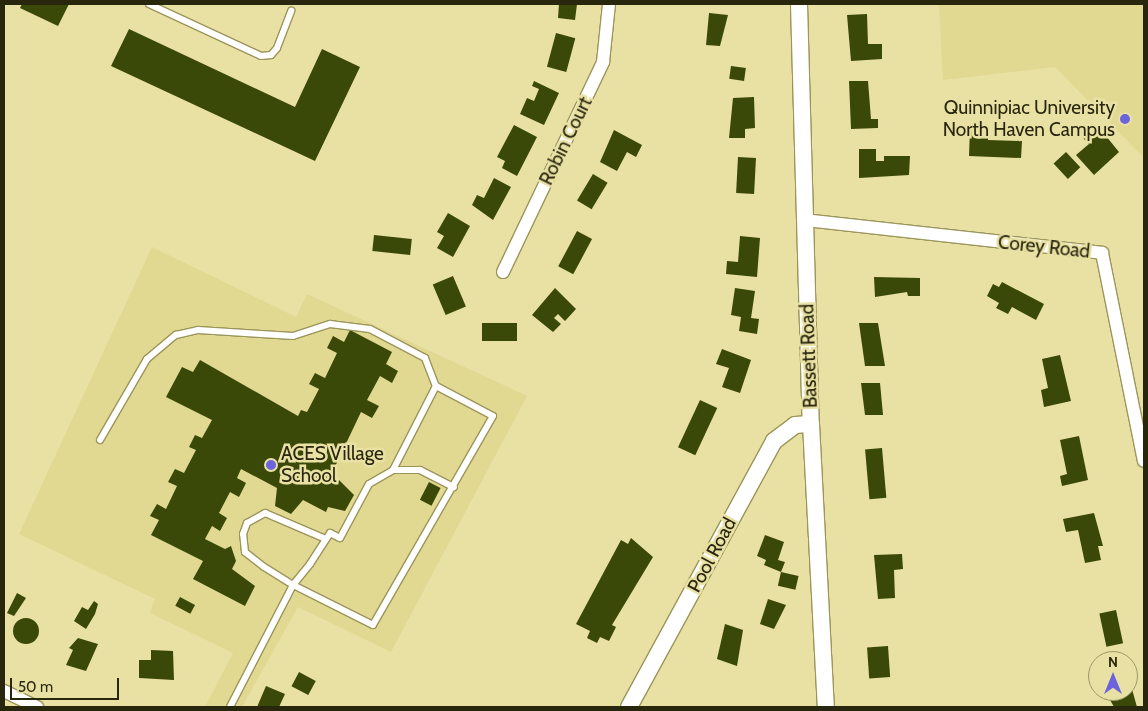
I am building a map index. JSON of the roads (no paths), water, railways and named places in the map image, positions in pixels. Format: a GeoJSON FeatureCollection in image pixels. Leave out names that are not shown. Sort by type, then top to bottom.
{"type":"FeatureCollection","features":[{"type":"Feature","properties":{"kind":"street","name":"Robin Court"},"geometry":{"type":"LineString","coordinates":[[503,272],[603,62],[609,4]]}},
{"type":"Feature","properties":{"kind":"street","name":"Bassett Road"},"geometry":{"type":"LineString","coordinates":[[799,4],[811,424],[826,707]]}},
{"type":"Feature","properties":{"kind":"street","name":"Corey Road"},"geometry":{"type":"LineString","coordinates":[[805,220],[1102,253],[1144,461]]}},
{"type":"Feature","properties":{"kind":"street","name":"Pool Road"},"geometry":{"type":"LineString","coordinates":[[629,707],[774,441],[783,431],[811,424]]}},
{"type":"Feature","properties":{"kind":"street"},"geometry":{"type":"LineString","coordinates":[[4,691],[37,707]]}},
{"type":"Feature","properties":{"kind":"lane"},"geometry":{"type":"LineString","coordinates":[[150,4],[261,56],[271,55],[277,48],[291,10]]}},
{"type":"Feature","properties":{"kind":"lane"},"geometry":{"type":"LineString","coordinates":[[100,440],[147,359],[176,335],[198,330],[293,336],[330,324],[370,329],[425,358],[436,386],[493,416],[454,487],[373,625],[293,585],[245,552],[247,522],[265,513],[276,514],[326,539]]}},
{"type":"Feature","properties":{"kind":"lane"},"geometry":{"type":"LineString","coordinates":[[393,470],[436,386]]}},
{"type":"Feature","properties":{"kind":"lane"},"geometry":{"type":"LineString","coordinates":[[230,707],[293,585],[330,533],[340,538],[369,484],[393,470],[420,470],[454,487]]}},
{"type":"Feature","properties":{"kind":"place","name":"Quinnipiac University North Haven Campus"},"geometry":{"type":"Point","coordinates":[1125,119]}},
{"type":"Feature","properties":{"kind":"place","name":"ACES Village School"},"geometry":{"type":"Point","coordinates":[271,465]}}]}
